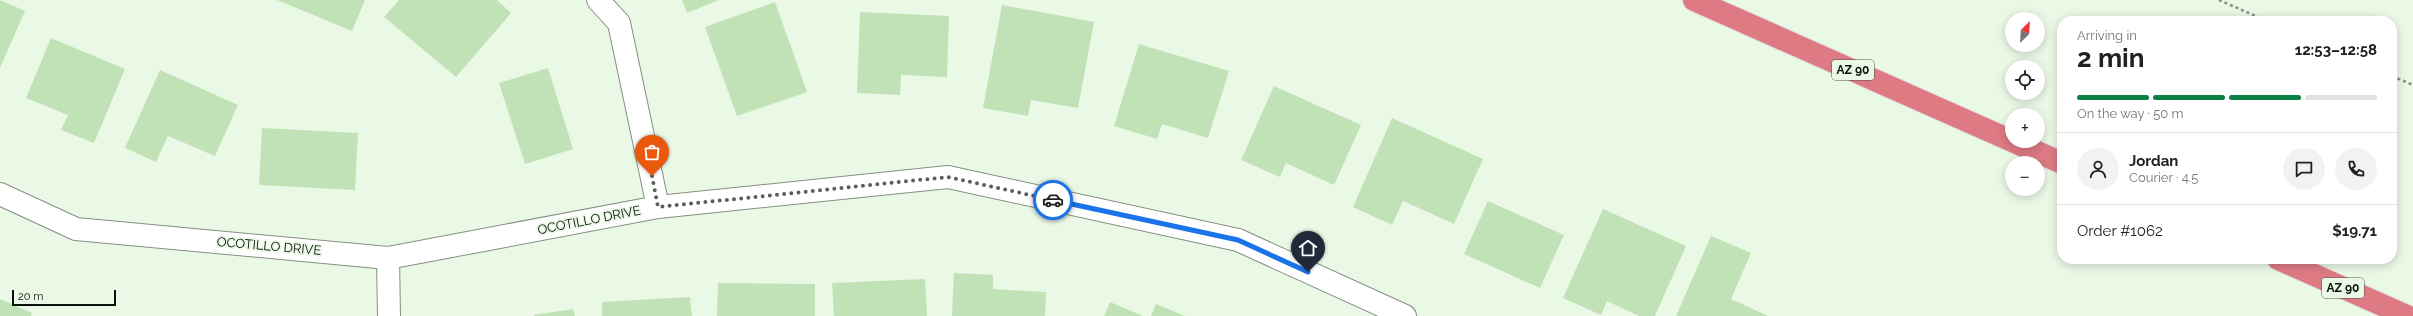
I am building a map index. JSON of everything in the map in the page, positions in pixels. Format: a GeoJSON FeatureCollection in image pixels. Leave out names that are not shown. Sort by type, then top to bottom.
{"type":"FeatureCollection","features":[{"type":"Feature","properties":{"kind":"highway","name":"AZ 90"},"geometry":{"type":"LineString","coordinates":[[1694,0],[2005,138]]}},
{"type":"Feature","properties":{"kind":"highway","name":"AZ 90"},"geometry":{"type":"LineString","coordinates":[[2028,148],[2057,161]]}},
{"type":"Feature","properties":{"kind":"highway","name":"AZ 90"},"geometry":{"type":"LineString","coordinates":[[2289,264],[2407,316]]}},
{"type":"Feature","properties":{"kind":"street"},"geometry":{"type":"LineString","coordinates":[[598,0],[619,23],[658,207]]}},
{"type":"Feature","properties":{"kind":"street","name":"OCOTILLO DRIVE"},"geometry":{"type":"LineString","coordinates":[[0,194],[76,228],[388,258],[658,207],[948,177],[1238,240],[1405,316]]}},
{"type":"Feature","properties":{"kind":"street"},"geometry":{"type":"LineString","coordinates":[[388,258],[389,316]]}},
{"type":"Feature","properties":{"kind":"path"},"geometry":{"type":"LineString","coordinates":[[2219,0],[2256,16]]}},
{"type":"Feature","properties":{"kind":"path"},"geometry":{"type":"LineString","coordinates":[[2397,78],[2413,85]]}},
{"type":"Feature","properties":{"kind":"building"},"geometry":{"type":"Polygon","coordinates":[[[0,0],[25,11],[0,68],[0,0]]]}},
{"type":"Feature","properties":{"kind":"building"},"geometry":{"type":"Polygon","coordinates":[[[277,0],[365,0],[352,31],[277,0]]]}},
{"type":"Feature","properties":{"kind":"building"},"geometry":{"type":"Polygon","coordinates":[[[399,0],[497,0],[511,13],[456,77],[384,17],[399,0]]]}},
{"type":"Feature","properties":{"kind":"building"},"geometry":{"type":"Polygon","coordinates":[[[682,0],[719,0],[687,13],[682,0]]]}},
{"type":"Feature","properties":{"kind":"building"},"geometry":{"type":"Polygon","coordinates":[[[775,2],[807,92],[737,116],[705,27],[775,2]]]}},
{"type":"Feature","properties":{"kind":"building"},"geometry":{"type":"Polygon","coordinates":[[[1002,5],[1094,22],[1078,108],[1031,100],[1028,116],[983,108],[1002,5]]]}},
{"type":"Feature","properties":{"kind":"building"},"geometry":{"type":"Polygon","coordinates":[[[860,12],[949,16],[947,77],[901,75],[900,95],[857,93],[860,12]]]}},
{"type":"Feature","properties":{"kind":"building"},"geometry":{"type":"Polygon","coordinates":[[[51,38],[125,69],[94,143],[61,130],[68,115],[26,98],[51,38]]]}},
{"type":"Feature","properties":{"kind":"building"},"geometry":{"type":"Polygon","coordinates":[[[1139,44],[1229,71],[1208,138],[1162,124],[1157,139],[1114,126],[1139,44]]]}},
{"type":"Feature","properties":{"kind":"building"},"geometry":{"type":"Polygon","coordinates":[[[548,68],[573,149],[525,164],[499,83],[548,68]]]}},
{"type":"Feature","properties":{"kind":"building"},"geometry":{"type":"Polygon","coordinates":[[[160,70],[238,105],[215,156],[168,136],[156,162],[125,148],[160,70]]]}},
{"type":"Feature","properties":{"kind":"building"},"geometry":{"type":"Polygon","coordinates":[[[1274,86],[1361,125],[1334,185],[1286,163],[1280,177],[1241,160],[1274,86]]]}},
{"type":"Feature","properties":{"kind":"building"},"geometry":{"type":"Polygon","coordinates":[[[1392,118],[1483,159],[1454,224],[1403,201],[1392,225],[1353,207],[1392,118]]]}},
{"type":"Feature","properties":{"kind":"building"},"geometry":{"type":"Polygon","coordinates":[[[262,128],[358,133],[355,190],[259,185],[262,128]]]}},
{"type":"Feature","properties":{"kind":"building"},"geometry":{"type":"Polygon","coordinates":[[[1488,201],[1564,235],[1540,288],[1464,254],[1488,201]]]}},
{"type":"Feature","properties":{"kind":"building"},"geometry":{"type":"Polygon","coordinates":[[[1603,209],[1686,246],[1655,316],[1639,316],[1607,301],[1601,315],[1563,298],[1603,209]]]}},
{"type":"Feature","properties":{"kind":"building"},"geometry":{"type":"Polygon","coordinates":[[[1711,236],[1751,253],[1731,299],[1768,316],[1676,316],[1711,236]]]}},
{"type":"Feature","properties":{"kind":"building"},"geometry":{"type":"Polygon","coordinates":[[[954,273],[993,275],[993,289],[1046,292],[1045,316],[952,316],[954,273]]]}},
{"type":"Feature","properties":{"kind":"building"},"geometry":{"type":"Polygon","coordinates":[[[925,279],[927,316],[834,316],[832,283],[925,279]]]}},
{"type":"Feature","properties":{"kind":"building"},"geometry":{"type":"Polygon","coordinates":[[[718,283],[815,284],[815,316],[717,316],[718,283]]]}},
{"type":"Feature","properties":{"kind":"building"},"geometry":{"type":"Polygon","coordinates":[[[690,297],[692,316],[602,316],[602,302],[690,297]]]}},
{"type":"Feature","properties":{"kind":"building"},"geometry":{"type":"Polygon","coordinates":[[[0,299],[32,313],[31,316],[0,316],[0,299]]]}},
{"type":"Feature","properties":{"kind":"building"},"geometry":{"type":"Polygon","coordinates":[[[1110,302],[1143,316],[1104,316],[1110,302]]]}},
{"type":"Feature","properties":{"kind":"building"},"geometry":{"type":"Polygon","coordinates":[[[1156,304],[1185,316],[1151,316],[1156,304]]]}},
{"type":"Feature","properties":{"kind":"building"},"geometry":{"type":"Polygon","coordinates":[[[573,309],[575,316],[534,316],[534,315],[573,309]]]}},
{"type":"Feature","properties":{"kind":"way so far"},"geometry":{"type":"LineString","coordinates":[[652,176],[658,207],[948,177],[1053,200]]}},
{"type":"Feature","properties":{"kind":"route"},"geometry":{"type":"LineString","coordinates":[[1053,200],[1238,240],[1308,272]]}}]}
